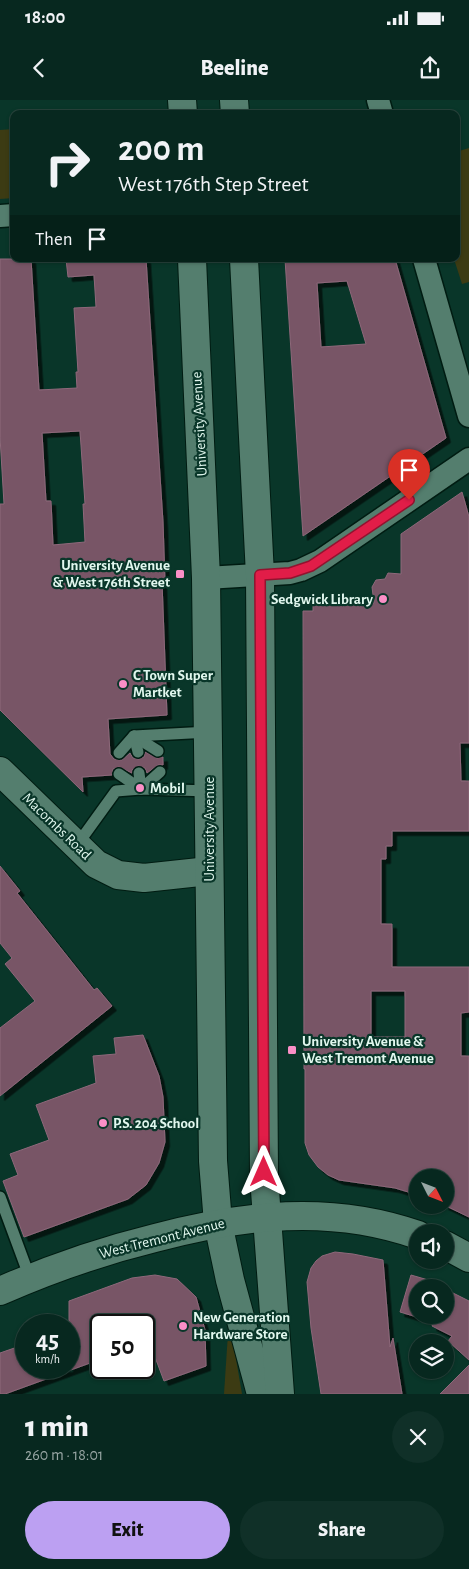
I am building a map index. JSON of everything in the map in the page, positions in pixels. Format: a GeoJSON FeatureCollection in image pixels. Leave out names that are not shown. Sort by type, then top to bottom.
{"type":"FeatureCollection","features":[{"type":"Feature","properties":{"kind":"main road","name":"University Avenue"},"geometry":{"type":"LineString","coordinates":[[192,262],[206,578],[213,1162],[218,1223],[230,1280],[261,1394]]}},
{"type":"Feature","properties":{"kind":"main road"},"geometry":{"type":"LineString","coordinates":[[244,262],[260,575],[264,1177],[280,1394]]}},
{"type":"Feature","properties":{"kind":"main road","name":"Macombs Road"},"geometry":{"type":"LineString","coordinates":[[1,772],[96,864],[118,875],[144,878],[209,871]]}},
{"type":"Feature","properties":{"kind":"main road","name":"West Tremont Avenue"},"geometry":{"type":"LineString","coordinates":[[0,1291],[96,1254],[188,1228],[218,1223],[303,1215],[357,1219],[383,1224],[409,1232]]}},
{"type":"Feature","properties":{"kind":"main road"},"geometry":{"type":"LineString","coordinates":[[454,1250],[469,1258]]}},
{"type":"Feature","properties":{"kind":"street"},"geometry":{"type":"LineString","coordinates":[[425,262],[469,416]]}},
{"type":"Feature","properties":{"kind":"street"},"geometry":{"type":"LineString","coordinates":[[206,578],[295,572],[320,561],[469,459]]}},
{"type":"Feature","properties":{"kind":"lane"},"geometry":{"type":"LineString","coordinates":[[119,753],[134,736],[209,732]]}},
{"type":"Feature","properties":{"kind":"lane"},"geometry":{"type":"LineString","coordinates":[[134,736],[158,751]]}},
{"type":"Feature","properties":{"kind":"lane"},"geometry":{"type":"LineString","coordinates":[[134,736],[138,752]]}},
{"type":"Feature","properties":{"kind":"lane"},"geometry":{"type":"LineString","coordinates":[[141,789],[160,772]]}},
{"type":"Feature","properties":{"kind":"lane"},"geometry":{"type":"LineString","coordinates":[[139,773],[141,789]]}},
{"type":"Feature","properties":{"kind":"lane"},"geometry":{"type":"LineString","coordinates":[[119,774],[141,789]]}},
{"type":"Feature","properties":{"kind":"lane"},"geometry":{"type":"LineString","coordinates":[[76,845],[116,791],[141,789],[210,791]]}},
{"type":"Feature","properties":{"kind":"lane"},"geometry":{"type":"LineString","coordinates":[[0,1197],[30,1278]]}},
{"type":"Feature","properties":{"kind":"shaded area"},"geometry":{"type":"Polygon","coordinates":[[[10,129],[10,198],[0,199],[0,130],[10,129]]]}},
{"type":"Feature","properties":{"kind":"shaded area"},"geometry":{"type":"Polygon","coordinates":[[[469,148],[469,282],[462,284],[455,262],[460,262],[460,151],[469,148]]]}},
{"type":"Feature","properties":{"kind":"shaded area"},"geometry":{"type":"Polygon","coordinates":[[[229,1318],[242,1394],[224,1394],[229,1318]]]}},
{"type":"Feature","properties":{"kind":"building"},"geometry":{"type":"Polygon","coordinates":[[[0,259],[10,259],[10,262],[31,262],[39,390],[77,388],[76,372],[78,372],[74,308],[96,307],[94,275],[68,277],[66,262],[146,262],[163,522],[165,582],[162,582],[167,715],[108,719],[110,754],[114,759],[122,760],[130,753],[133,758],[139,759],[144,757],[145,752],[157,758],[163,757],[163,765],[158,765],[147,773],[145,768],[138,766],[132,770],[132,773],[119,767],[113,769],[112,775],[82,777],[83,792],[0,710],[0,504],[4,504],[0,437],[0,259]],[[80,431],[42,433],[46,501],[51,501],[53,545],[85,542],[83,504],[85,504],[80,431]]]}},
{"type":"Feature","properties":{"kind":"building"},"geometry":{"type":"Polygon","coordinates":[[[285,262],[396,262],[446,438],[303,536],[285,262]],[[347,281],[317,283],[321,347],[366,344],[347,281]]]}},
{"type":"Feature","properties":{"kind":"building"},"geometry":{"type":"Polygon","coordinates":[[[462,492],[469,517],[469,743],[460,743],[461,781],[469,781],[469,831],[392,831],[392,846],[386,846],[386,859],[381,859],[381,924],[392,924],[392,967],[469,967],[469,1012],[461,1013],[461,1056],[469,1056],[469,1217],[454,1210],[454,1169],[409,1169],[409,1192],[395,1188],[339,1180],[328,1175],[318,1167],[309,1155],[305,1143],[303,611],[313,611],[313,603],[374,603],[372,587],[376,580],[385,579],[388,573],[401,574],[401,534],[462,492]],[[371,991],[371,1037],[405,1037],[405,991],[371,991]]]}},
{"type":"Feature","properties":{"kind":"building"},"geometry":{"type":"Polygon","coordinates":[[[0,866],[20,891],[17,893],[94,990],[97,988],[112,1006],[0,1096],[0,1028],[35,1001],[5,964],[12,958],[0,943],[0,866]]]}},
{"type":"Feature","properties":{"kind":"building","name":"P.S. 204 School"},"geometry":{"type":"Polygon","coordinates":[[[143,1035],[159,1076],[163,1097],[165,1142],[159,1163],[146,1185],[128,1199],[24,1237],[3,1181],[18,1175],[10,1154],[49,1140],[36,1105],[96,1083],[93,1056],[116,1054],[114,1038],[143,1035]]]}},
{"type":"Feature","properties":{"kind":"building"},"geometry":{"type":"Polygon","coordinates":[[[335,1252],[383,1260],[390,1347],[393,1338],[402,1394],[321,1394],[311,1328],[307,1282],[311,1268],[316,1261],[322,1256],[335,1252]]]}},
{"type":"Feature","properties":{"kind":"building"},"geometry":{"type":"Polygon","coordinates":[[[155,1275],[177,1279],[196,1297],[205,1330],[206,1366],[164,1381],[155,1357],[155,1314],[90,1314],[90,1363],[80,1367],[80,1314],[69,1314],[69,1301],[132,1278],[155,1275]]]}},
{"type":"Feature","properties":{"kind":"building"},"geometry":{"type":"Polygon","coordinates":[[[411,1275],[425,1279],[410,1279],[411,1275]]]}},
{"type":"Feature","properties":{"kind":"building"},"geometry":{"type":"Polygon","coordinates":[[[409,1282],[409,1315],[400,1312],[409,1282]]]}},
{"type":"Feature","properties":{"kind":"building"},"geometry":{"type":"Polygon","coordinates":[[[454,1294],[469,1301],[469,1360],[454,1346],[454,1334],[448,1334],[432,1326],[433,1324],[454,1324],[454,1294]]]}},
{"type":"Feature","properties":{"kind":"building"},"geometry":{"type":"Polygon","coordinates":[[[15,1348],[15,1379],[46,1379],[5,1394],[0,1394],[0,1353],[15,1348]]]}},
{"type":"Feature","properties":{"kind":"building"},"geometry":{"type":"Polygon","coordinates":[[[469,1365],[469,1394],[440,1394],[469,1365]]]}},
{"type":"Feature","properties":{"kind":"place","name":"University Avenue & West 176th Street"},"geometry":{"type":"Point","coordinates":[180,574]}},
{"type":"Feature","properties":{"kind":"place","name":"Sedgwick Library"},"geometry":{"type":"Point","coordinates":[383,599]}},
{"type":"Feature","properties":{"kind":"place","name":"C Town Super Martket"},"geometry":{"type":"Point","coordinates":[123,684]}},
{"type":"Feature","properties":{"kind":"place","name":"Mobil"},"geometry":{"type":"Point","coordinates":[140,788]}},
{"type":"Feature","properties":{"kind":"place","name":"University Avenue & West Tremont Avenue"},"geometry":{"type":"Point","coordinates":[292,1050]}},
{"type":"Feature","properties":{"kind":"place","name":"P.S. 204 School"},"geometry":{"type":"Point","coordinates":[103,1123]}},
{"type":"Feature","properties":{"kind":"place","name":"New Generation Hardware Store"},"geometry":{"type":"Point","coordinates":[183,1326]}},
{"type":"Feature","properties":{"kind":"route"},"geometry":{"type":"LineString","coordinates":[[264,1172],[260,575],[290,573],[311,566],[409,500]]}}]}
